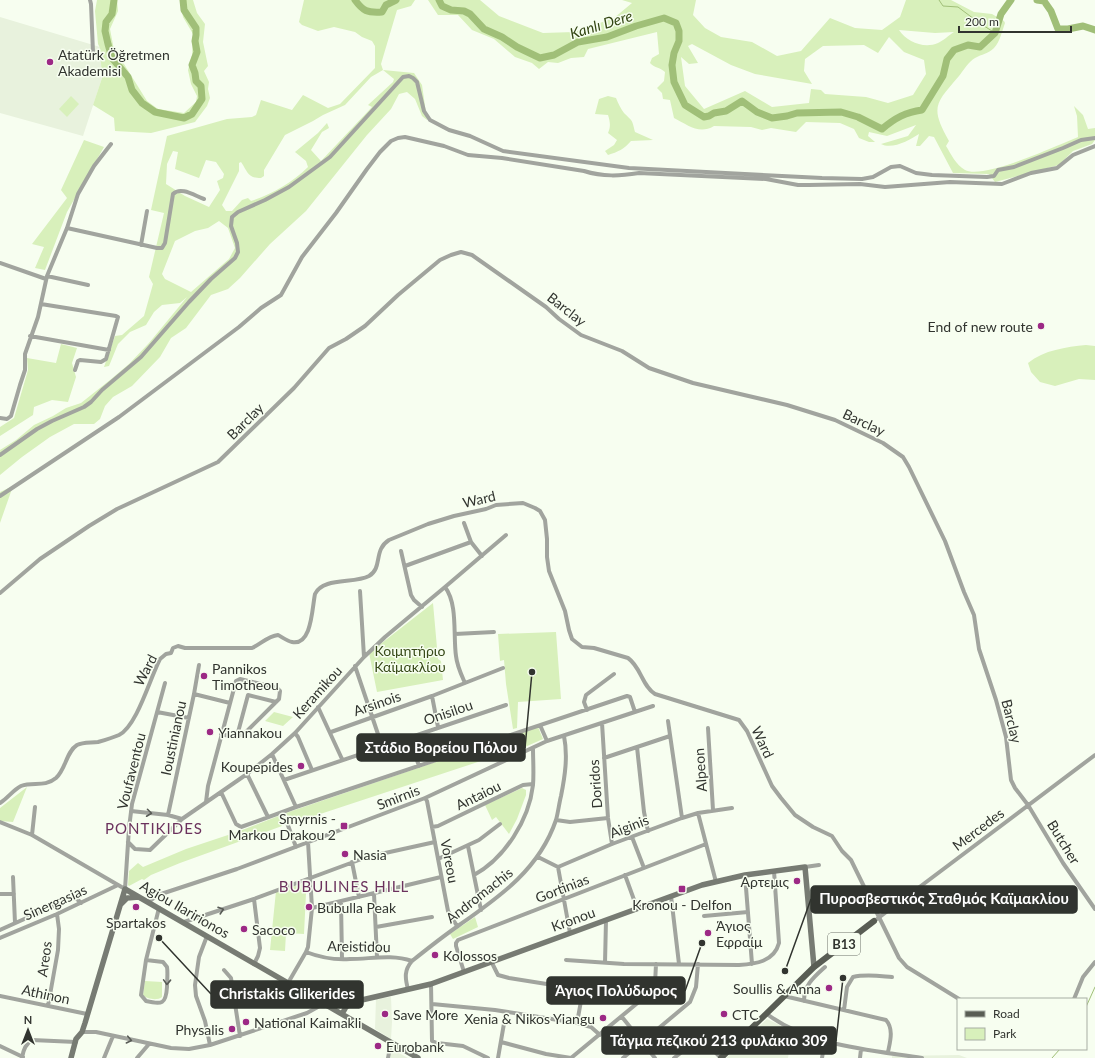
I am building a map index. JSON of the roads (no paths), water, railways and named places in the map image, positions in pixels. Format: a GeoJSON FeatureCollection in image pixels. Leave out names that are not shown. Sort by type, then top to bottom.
{"type":"FeatureCollection","features":[{"type":"Feature","properties":{"kind":"main road","name":"B13"},"geometry":{"type":"LineString","coordinates":[[721,1058],[814,967],[876,920]]}},
{"type":"Feature","properties":{"kind":"street"},"geometry":{"type":"LineString","coordinates":[[90,0],[93,52]]}},
{"type":"Feature","properties":{"kind":"street"},"geometry":{"type":"LineString","coordinates":[[0,455],[37,429],[84,407],[141,357],[189,302],[211,279],[235,258],[238,252],[231,226],[232,218],[238,212],[289,187],[330,157],[403,77],[409,76],[417,82],[421,104],[426,116],[430,120],[449,130],[470,136],[503,151],[629,168],[856,179],[873,177],[891,167],[900,166],[916,173],[987,177],[994,176],[998,170],[1014,167],[1080,140],[1095,138]]}},
{"type":"Feature","properties":{"kind":"street"},"geometry":{"type":"LineString","coordinates":[[0,496],[119,417],[239,327],[260,308],[278,298],[284,292],[302,257],[336,213],[367,169],[380,152],[391,141],[398,138],[405,137],[444,146],[468,155],[502,158],[584,171],[596,175],[618,176],[639,173],[766,179],[798,185],[851,184],[885,187],[950,182],[1002,184],[1031,173],[1057,168],[1073,155],[1095,146]]}},
{"type":"Feature","properties":{"kind":"street"},"geometry":{"type":"LineString","coordinates":[[0,418],[10,418],[26,370],[25,354],[30,336],[38,317],[46,277],[67,228],[72,208],[94,166],[111,144]]}},
{"type":"Feature","properties":{"kind":"street"},"geometry":{"type":"LineString","coordinates":[[67,228],[141,245],[162,248],[165,244],[173,194],[176,190],[181,190],[204,199]]}},
{"type":"Feature","properties":{"kind":"street"},"geometry":{"type":"LineString","coordinates":[[141,245],[147,211]]}},
{"type":"Feature","properties":{"kind":"street","name":"Barclay"},"geometry":{"type":"LineString","coordinates":[[0,593],[40,559],[117,509],[218,462],[294,388],[329,348],[365,326],[398,295],[440,260],[461,252],[478,258],[546,306],[559,319],[580,335],[622,351],[649,368],[693,383],[787,405],[835,420],[883,443],[903,457],[945,541],[974,615],[978,649],[996,700],[1006,737],[1011,780],[1028,805]]}},
{"type":"Feature","properties":{"kind":"street"},"geometry":{"type":"LineString","coordinates":[[0,263],[46,277],[88,285]]}},
{"type":"Feature","properties":{"kind":"street"},"geometry":{"type":"LineString","coordinates":[[41,304],[118,317],[106,359],[101,362],[80,360],[78,361],[75,370]]}},
{"type":"Feature","properties":{"kind":"street"},"geometry":{"type":"LineString","coordinates":[[30,336],[109,350]]}},
{"type":"Feature","properties":{"kind":"street","name":"Ward"},"geometry":{"type":"LineString","coordinates":[[0,803],[22,786],[45,784],[56,778],[60,774],[72,750],[76,746],[82,743],[107,740],[125,731],[135,717],[160,659],[166,654],[171,653],[173,648],[178,646],[185,648],[252,648],[261,644],[268,638],[278,635],[290,642],[299,642],[304,638],[308,630],[316,590],[330,583],[344,582],[368,576],[373,573],[376,568],[378,555],[384,543],[428,524],[449,517],[486,509],[496,505],[523,503],[540,511],[545,520],[549,571],[565,611],[572,639],[582,647],[594,648],[628,658],[633,662],[650,691],[655,694],[739,720],[747,731],[772,786],[795,815],[813,827],[832,836],[849,857],[869,897],[876,920]]}},
{"type":"Feature","properties":{"kind":"street"},"geometry":{"type":"LineString","coordinates":[[464,523],[471,542],[482,556]]}},
{"type":"Feature","properties":{"kind":"street","name":"Keramikou"},"geometry":{"type":"LineString","coordinates":[[127,856],[131,852],[137,850],[150,850],[182,819],[247,774],[272,754],[295,733],[364,656],[506,535]]}},
{"type":"Feature","properties":{"kind":"street"},"geometry":{"type":"LineString","coordinates":[[405,566],[471,542]]}},
{"type":"Feature","properties":{"kind":"street"},"geometry":{"type":"LineString","coordinates":[[401,550],[411,595],[414,600],[422,606]]}},
{"type":"Feature","properties":{"kind":"street"},"geometry":{"type":"LineString","coordinates":[[445,588],[452,604],[457,662],[465,683]]}},
{"type":"Feature","properties":{"kind":"street"},"geometry":{"type":"LineString","coordinates":[[360,591],[364,656]]}},
{"type":"Feature","properties":{"kind":"street"},"geometry":{"type":"LineString","coordinates":[[455,634],[494,632]]}},
{"type":"Feature","properties":{"kind":"street","name":"Ioustinianou"},"geometry":{"type":"LineString","coordinates":[[168,816],[199,665]]}},
{"type":"Feature","properties":{"kind":"street"},"geometry":{"type":"LineString","coordinates":[[355,666],[382,746]]}},
{"type":"Feature","properties":{"kind":"street","name":"Arsinois"},"geometry":{"type":"LineString","coordinates":[[330,732],[432,696],[503,668]]}},
{"type":"Feature","properties":{"kind":"street"},"geometry":{"type":"LineString","coordinates":[[587,710],[584,702],[586,695],[614,674]]}},
{"type":"Feature","properties":{"kind":"street"},"geometry":{"type":"LineString","coordinates":[[206,802],[208,786],[221,734],[236,681],[240,679],[279,689],[279,699],[246,732],[237,736],[221,734]]}},
{"type":"Feature","properties":{"kind":"street","name":"Voufaventou"},"geometry":{"type":"LineString","coordinates":[[125,889],[131,811],[165,683]]}},
{"type":"Feature","properties":{"kind":"street"},"geometry":{"type":"LineString","coordinates":[[194,694],[230,703]]}},
{"type":"Feature","properties":{"kind":"street"},"geometry":{"type":"LineString","coordinates":[[237,736],[248,695],[276,702]]}},
{"type":"Feature","properties":{"kind":"street"},"geometry":{"type":"LineString","coordinates":[[432,696],[438,727]]}},
{"type":"Feature","properties":{"kind":"street"},"geometry":{"type":"LineString","coordinates":[[221,792],[238,826],[243,827],[296,807],[629,696],[635,712]]}},
{"type":"Feature","properties":{"kind":"street","name":"Onisilou"},"geometry":{"type":"LineString","coordinates":[[284,780],[342,759],[506,705]]}},
{"type":"Feature","properties":{"kind":"street","name":"Smirnis"},"geometry":{"type":"LineString","coordinates":[[148,902],[158,895],[237,869],[425,798],[547,741],[653,706]]}},
{"type":"Feature","properties":{"kind":"street"},"geometry":{"type":"LineString","coordinates":[[318,707],[342,759]]}},
{"type":"Feature","properties":{"kind":"street"},"geometry":{"type":"LineString","coordinates":[[157,712],[189,718]]}},
{"type":"Feature","properties":{"kind":"street"},"geometry":{"type":"LineString","coordinates":[[668,721],[682,818]]}},
{"type":"Feature","properties":{"kind":"street","name":"Doridos"},"geometry":{"type":"LineString","coordinates":[[602,723],[608,818],[612,844]]}},
{"type":"Feature","properties":{"kind":"street"},"geometry":{"type":"LineString","coordinates":[[540,725],[547,741]]}},
{"type":"Feature","properties":{"kind":"street","name":"Alpeon"},"geometry":{"type":"LineString","coordinates":[[708,728],[713,810]]}},
{"type":"Feature","properties":{"kind":"street"},"geometry":{"type":"LineString","coordinates":[[295,733],[312,770]]}},
{"type":"Feature","properties":{"kind":"street","name":"Andromachis"},"geometry":{"type":"LineString","coordinates":[[412,961],[512,886],[538,856],[556,820],[564,780],[566,760],[564,736]]}},
{"type":"Feature","properties":{"kind":"street"},"geometry":{"type":"LineString","coordinates":[[604,758],[670,736]]}},
{"type":"Feature","properties":{"kind":"street"},"geometry":{"type":"LineString","coordinates":[[410,737],[419,766]]}},
{"type":"Feature","properties":{"kind":"street"},"geometry":{"type":"LineString","coordinates":[[637,747],[644,812],[648,831]]}},
{"type":"Feature","properties":{"kind":"street"},"geometry":{"type":"LineString","coordinates":[[474,875],[492,863],[506,848],[525,814],[533,784],[533,748]]}},
{"type":"Feature","properties":{"kind":"street"},"geometry":{"type":"LineString","coordinates":[[272,754],[296,807]]}},
{"type":"Feature","properties":{"kind":"street","name":"Mercedes"},"geometry":{"type":"LineString","coordinates":[[876,920],[1095,755]]}},
{"type":"Feature","properties":{"kind":"street"},"geometry":{"type":"LineString","coordinates":[[247,774],[268,817]]}},
{"type":"Feature","properties":{"kind":"street","name":"Antaiou"},"geometry":{"type":"LineString","coordinates":[[432,827],[438,826],[523,786],[533,784]]}},
{"type":"Feature","properties":{"kind":"street","name":"Voreou"},"geometry":{"type":"LineString","coordinates":[[425,798],[427,801],[448,911],[457,926]]}},
{"type":"Feature","properties":{"kind":"street","name":"Butcher"},"geometry":{"type":"LineString","coordinates":[[1028,805],[1063,863],[1095,909]]}},
{"type":"Feature","properties":{"kind":"street"},"geometry":{"type":"LineString","coordinates":[[32,835],[35,807]]}},
{"type":"Feature","properties":{"kind":"street","name":"Aiginis"},"geometry":{"type":"LineString","coordinates":[[558,867],[612,844],[682,818],[713,810],[732,808]]}},
{"type":"Feature","properties":{"kind":"street"},"geometry":{"type":"LineString","coordinates":[[131,811],[182,819]]}},
{"type":"Feature","properties":{"kind":"street"},"geometry":{"type":"LineString","coordinates":[[284,812],[296,847]]}},
{"type":"Feature","properties":{"kind":"street"},"geometry":{"type":"LineString","coordinates":[[698,813],[716,882]]}},
{"type":"Feature","properties":{"kind":"street"},"geometry":{"type":"LineString","coordinates":[[556,820],[570,822],[608,818]]}},
{"type":"Feature","properties":{"kind":"street","name":"Agiou Ilaririonos"},"geometry":{"type":"LineString","coordinates":[[0,822],[32,835],[125,889],[140,896],[254,964],[418,1058]]}},
{"type":"Feature","properties":{"kind":"street"},"geometry":{"type":"LineString","coordinates":[[438,859],[479,840],[500,824]]}},
{"type":"Feature","properties":{"kind":"street"},"geometry":{"type":"LineString","coordinates":[[632,837],[644,868]]}},
{"type":"Feature","properties":{"kind":"street"},"geometry":{"type":"LineString","coordinates":[[128,842],[137,850]]}},
{"type":"Feature","properties":{"kind":"street"},"geometry":{"type":"LineString","coordinates":[[288,983],[306,952],[312,908],[308,842]]}},
{"type":"Feature","properties":{"kind":"street"},"geometry":{"type":"LineString","coordinates":[[184,922],[254,899],[352,862],[388,851],[435,842]]}},
{"type":"Feature","properties":{"kind":"street","name":"Gortinias"},"geometry":{"type":"LineString","coordinates":[[464,972],[456,946],[458,940],[706,844]]}},
{"type":"Feature","properties":{"kind":"street"},"geometry":{"type":"LineString","coordinates":[[468,846],[481,910]]}},
{"type":"Feature","properties":{"kind":"street"},"geometry":{"type":"LineString","coordinates":[[538,856],[558,867],[570,933]]}},
{"type":"Feature","properties":{"kind":"street"},"geometry":{"type":"LineString","coordinates":[[352,862],[359,897]]}},
{"type":"Feature","properties":{"kind":"street","name":"Kronou"},"geometry":{"type":"LineString","coordinates":[[342,1014],[346,1007],[353,1002],[431,984],[492,963],[671,896],[745,875],[820,865]]}},
{"type":"Feature","properties":{"kind":"street"},"geometry":{"type":"LineString","coordinates":[[805,867],[814,967]]}},
{"type":"Feature","properties":{"kind":"street"},"geometry":{"type":"LineString","coordinates":[[566,960],[656,964],[739,965],[762,962],[770,958],[776,952],[779,940],[774,871]]}},
{"type":"Feature","properties":{"kind":"street"},"geometry":{"type":"LineString","coordinates":[[625,875],[637,908]]}},
{"type":"Feature","properties":{"kind":"street"},"geometry":{"type":"LineString","coordinates":[[745,875],[752,964]]}},
{"type":"Feature","properties":{"kind":"street"},"geometry":{"type":"LineString","coordinates":[[13,877],[16,923]]}},
{"type":"Feature","properties":{"kind":"street"},"geometry":{"type":"LineString","coordinates":[[312,908],[441,877]]}},
{"type":"Feature","properties":{"kind":"street","name":"Sinergasias"},"geometry":{"type":"LineString","coordinates":[[0,938],[57,914],[118,884]]}},
{"type":"Feature","properties":{"kind":"street"},"geometry":{"type":"LineString","coordinates":[[71,1058],[77,1036],[82,1032],[125,889]]}},
{"type":"Feature","properties":{"kind":"street"},"geometry":{"type":"LineString","coordinates":[[0,894],[14,894]]}},
{"type":"Feature","properties":{"kind":"street"},"geometry":{"type":"LineString","coordinates":[[374,894],[377,957]]}},
{"type":"Feature","properties":{"kind":"street"},"geometry":{"type":"LineString","coordinates":[[120,904],[128,898],[140,896]]}},
{"type":"Feature","properties":{"kind":"street"},"geometry":{"type":"LineString","coordinates":[[671,896],[678,964]]}},
{"type":"Feature","properties":{"kind":"street"},"geometry":{"type":"LineString","coordinates":[[0,930],[71,898],[77,899],[81,903]]}},
{"type":"Feature","properties":{"kind":"street"},"geometry":{"type":"LineString","coordinates":[[254,899],[260,948],[254,964]]}},
{"type":"Feature","properties":{"kind":"street"},"geometry":{"type":"LineString","coordinates":[[342,902],[342,959]]}},
{"type":"Feature","properties":{"kind":"street"},"geometry":{"type":"LineString","coordinates":[[146,960],[163,962],[167,967],[167,997],[162,1003],[148,1002],[142,996],[142,985],[146,960],[159,908]]}},
{"type":"Feature","properties":{"kind":"street"},"geometry":{"type":"LineString","coordinates":[[40,912],[46,918]]}},
{"type":"Feature","properties":{"kind":"street"},"geometry":{"type":"LineString","coordinates":[[704,916],[748,912]]}},
{"type":"Feature","properties":{"kind":"street","name":"Areos"},"geometry":{"type":"LineString","coordinates":[[48,1006],[59,942],[57,914]]}},
{"type":"Feature","properties":{"kind":"street"},"geometry":{"type":"LineString","coordinates":[[376,927],[432,917]]}},
{"type":"Feature","properties":{"kind":"street"},"geometry":{"type":"LineString","coordinates":[[605,962],[606,920]]}},
{"type":"Feature","properties":{"kind":"street"},"geometry":{"type":"LineString","coordinates":[[876,920],[899,958],[907,967],[957,998]]}},
{"type":"Feature","properties":{"kind":"street"},"geometry":{"type":"LineString","coordinates":[[208,936],[199,957],[195,989],[197,1000],[205,1021],[210,1045]]}},
{"type":"Feature","properties":{"kind":"street","name":"Areistidou"},"geometry":{"type":"LineString","coordinates":[[306,952],[342,959],[377,957],[399,958],[412,961]]}},
{"type":"Feature","properties":{"kind":"street"},"geometry":{"type":"LineString","coordinates":[[408,989],[406,973],[408,966],[412,961]]}},
{"type":"Feature","properties":{"kind":"street"},"geometry":{"type":"LineString","coordinates":[[1074,998],[1084,977],[1095,962]]}},
{"type":"Feature","properties":{"kind":"street"},"geometry":{"type":"LineString","coordinates":[[492,963],[498,975],[603,993],[612,991],[616,988]]}},
{"type":"Feature","properties":{"kind":"street"},"geometry":{"type":"LineString","coordinates":[[501,1042],[546,1054],[571,1058],[654,989],[656,964]]}},
{"type":"Feature","properties":{"kind":"street"},"geometry":{"type":"LineString","coordinates":[[623,1058],[692,999],[697,985],[698,964]]}},
{"type":"Feature","properties":{"kind":"street"},"geometry":{"type":"LineString","coordinates":[[804,1001],[805,992],[810,982],[826,967]]}},
{"type":"Feature","properties":{"kind":"street"},"geometry":{"type":"LineString","coordinates":[[224,970],[230,978],[240,1036]]}},
{"type":"Feature","properties":{"kind":"street"},"geometry":{"type":"LineString","coordinates":[[844,1010],[847,987],[853,977],[872,975],[892,977]]}},
{"type":"Feature","properties":{"kind":"street"},"geometry":{"type":"LineString","coordinates":[[431,984],[432,1040],[437,1043],[463,1046],[488,1058]]}},
{"type":"Feature","properties":{"kind":"street"},"geometry":{"type":"LineString","coordinates":[[576,1023],[583,990]]}},
{"type":"Feature","properties":{"kind":"street","name":"Athinon"},"geometry":{"type":"LineString","coordinates":[[0,996],[87,1014]]}},
{"type":"Feature","properties":{"kind":"street"},"geometry":{"type":"LineString","coordinates":[[784,996],[886,1020],[889,1023],[891,1032],[888,1052]]}},
{"type":"Feature","properties":{"kind":"street"},"geometry":{"type":"LineString","coordinates":[[82,1032],[96,1032],[149,1044],[180,1049],[194,1049],[240,1036],[307,1013],[323,1003]]}},
{"type":"Feature","properties":{"kind":"street"},"geometry":{"type":"LineString","coordinates":[[432,1004],[472,1007],[576,1023],[591,1027],[600,1035]]}},
{"type":"Feature","properties":{"kind":"street"},"geometry":{"type":"LineString","coordinates":[[498,1058],[506,1012]]}},
{"type":"Feature","properties":{"kind":"street"},"geometry":{"type":"LineString","coordinates":[[767,1014],[791,1030],[825,1040],[861,1049],[922,1058]]}},
{"type":"Feature","properties":{"kind":"street"},"geometry":{"type":"LineString","coordinates":[[622,1017],[655,1058]]}},
{"type":"Feature","properties":{"kind":"street"},"geometry":{"type":"LineString","coordinates":[[104,1058],[113,1036]]}},
{"type":"Feature","properties":{"kind":"street"},"geometry":{"type":"LineString","coordinates":[[674,1058],[700,1038],[721,1058]]}},
{"type":"Feature","properties":{"kind":"street"},"geometry":{"type":"LineString","coordinates":[[0,1046],[23,1058],[24,1049],[32,1040],[76,1042]]}},
{"type":"Feature","properties":{"kind":"street"},"geometry":{"type":"LineString","coordinates":[[822,1058],[825,1040]]}},
{"type":"Feature","properties":{"kind":"street"},"geometry":{"type":"LineString","coordinates":[[388,1058],[391,1042]]}},
{"type":"Feature","properties":{"kind":"street"},"geometry":{"type":"LineString","coordinates":[[137,1058],[149,1044]]}},
{"type":"Feature","properties":{"kind":"street"},"geometry":{"type":"LineString","coordinates":[[860,1058],[861,1049]]}},
{"type":"Feature","properties":{"kind":"waterway","name":"Kanlı Dere"},"geometry":{"type":"LineString","coordinates":[[114,0],[112,14],[106,22],[105,31],[112,58],[128,77],[132,90],[142,103],[155,112],[184,118],[192,114],[202,99],[201,86],[196,81],[192,65],[197,52],[195,41],[196,28],[184,10],[183,0]]}},
{"type":"Feature","properties":{"kind":"waterway","name":"Kanlı Dere"},"geometry":{"type":"LineString","coordinates":[[355,0],[360,7],[369,12],[382,12],[386,5],[396,0]]}},
{"type":"Feature","properties":{"kind":"waterway","name":"Kanlı Dere"},"geometry":{"type":"LineString","coordinates":[[439,0],[442,6],[451,10],[464,11],[470,14],[484,29],[540,58],[554,55],[578,42],[607,37],[636,26],[664,18],[676,23],[679,31],[679,41],[674,53],[672,65],[674,82],[685,105],[704,117],[714,113],[726,111],[742,101],[757,112],[772,118],[797,113],[841,112],[858,117],[882,129],[901,116],[922,110],[943,76],[947,59],[954,50],[968,45],[980,47],[995,33],[1001,14],[1011,0]]}},
{"type":"Feature","properties":{"kind":"waterway"},"geometry":{"type":"LineString","coordinates":[[939,0],[943,6],[958,7],[995,33]]}},
{"type":"Feature","properties":{"kind":"waterway","name":"Kanlı Dere"},"geometry":{"type":"LineString","coordinates":[[1037,0],[1044,1],[1051,11],[1058,29],[1083,26],[1095,30]]}},
{"type":"Feature","properties":{"kind":"waterway"},"geometry":{"type":"LineString","coordinates":[[1087,1005],[1095,987]]}},
{"type":"Feature","properties":{"kind":"waterway"},"geometry":{"type":"LineString","coordinates":[[1052,1058],[1059,1050]]}},
{"type":"Feature","properties":{"kind":"place","name":"Atatürk Öğretmen Akademisi"},"geometry":{"type":"Point","coordinates":[50,62]}},
{"type":"Feature","properties":{"kind":"place","name":"End of new route"},"geometry":{"type":"Point","coordinates":[1041,326]}},
{"type":"Feature","properties":{"kind":"place","name":"Στάδιο Βορείου Πόλου"},"geometry":{"type":"Point","coordinates":[532,672]}},
{"type":"Feature","properties":{"kind":"place","name":"Pannikos Timotheou"},"geometry":{"type":"Point","coordinates":[204,676]}},
{"type":"Feature","properties":{"kind":"place","name":"Yiannakou"},"geometry":{"type":"Point","coordinates":[210,732]}},
{"type":"Feature","properties":{"kind":"place","name":"Koupepides"},"geometry":{"type":"Point","coordinates":[301,766]}},
{"type":"Feature","properties":{"kind":"place","name":"Smyrnis - Markou Drakou 2"},"geometry":{"type":"Point","coordinates":[344,826]}},
{"type":"Feature","properties":{"kind":"place","name":"Nasia"},"geometry":{"type":"Point","coordinates":[345,854]}},
{"type":"Feature","properties":{"kind":"place","name":"Αρτεμις"},"geometry":{"type":"Point","coordinates":[797,881]}},
{"type":"Feature","properties":{"kind":"place","name":"Kronou - Delfon"},"geometry":{"type":"Point","coordinates":[682,889]}},
{"type":"Feature","properties":{"kind":"place","name":"Spartakos"},"geometry":{"type":"Point","coordinates":[136,907]}},
{"type":"Feature","properties":{"kind":"place","name":"Bubulla Peak"},"geometry":{"type":"Point","coordinates":[309,907]}},
{"type":"Feature","properties":{"kind":"place","name":"Sacoco"},"geometry":{"type":"Point","coordinates":[244,929]}},
{"type":"Feature","properties":{"kind":"place","name":"Άγιος Εφραίμ"},"geometry":{"type":"Point","coordinates":[708,933]}},
{"type":"Feature","properties":{"kind":"place","name":"Christakis Glikerides"},"geometry":{"type":"Point","coordinates":[159,938]}},
{"type":"Feature","properties":{"kind":"place","name":"Άγιος Πολύδωρος"},"geometry":{"type":"Point","coordinates":[702,943]}},
{"type":"Feature","properties":{"kind":"place","name":"Kolossos"},"geometry":{"type":"Point","coordinates":[435,955]}},
{"type":"Feature","properties":{"kind":"place","name":"Πυροσβεστικός Σταθμός Καϊμακλίου"},"geometry":{"type":"Point","coordinates":[785,971]}},
{"type":"Feature","properties":{"kind":"place","name":"Τάγμα πεζικού 213 φυλάκιο 309"},"geometry":{"type":"Point","coordinates":[843,978]}},
{"type":"Feature","properties":{"kind":"place","name":"Soullis & Anna"},"geometry":{"type":"Point","coordinates":[829,988]}},
{"type":"Feature","properties":{"kind":"place","name":"Save More"},"geometry":{"type":"Point","coordinates":[385,1014]}},
{"type":"Feature","properties":{"kind":"place","name":"CTC"},"geometry":{"type":"Point","coordinates":[724,1014]}},
{"type":"Feature","properties":{"kind":"place","name":"Xenia & Nikos Yiangu"},"geometry":{"type":"Point","coordinates":[603,1018]}},
{"type":"Feature","properties":{"kind":"place","name":"National Kaimakli"},"geometry":{"type":"Point","coordinates":[246,1022]}},
{"type":"Feature","properties":{"kind":"place","name":"Physalis"},"geometry":{"type":"Point","coordinates":[232,1029]}},
{"type":"Feature","properties":{"kind":"place","name":"Eurobank"},"geometry":{"type":"Point","coordinates":[378,1046]}},
{"type":"Feature","properties":{"kind":"district","name":"PONTIKIDES"},"geometry":{"type":"Point","coordinates":[154,828]}},
{"type":"Feature","properties":{"kind":"district","name":"BUBULINES HILL"},"geometry":{"type":"Point","coordinates":[344,886]}},
{"type":"Feature","properties":{"kind":"park label","name":"Κοιμητήριο Καϊμακλίου"},"geometry":{"type":"Point","coordinates":[410,658]}}]}
